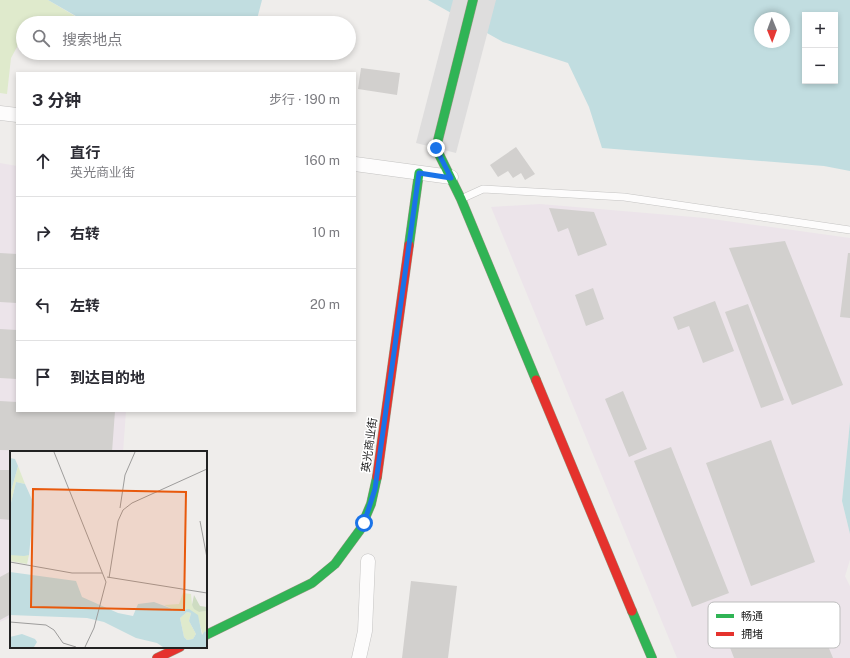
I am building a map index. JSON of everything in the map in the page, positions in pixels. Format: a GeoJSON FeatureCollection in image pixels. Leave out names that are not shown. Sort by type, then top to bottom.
{"type":"FeatureCollection","features":[{"type":"Feature","properties":{"kind":"main road"},"geometry":{"type":"LineString","coordinates":[[473,0],[436,148],[461,199],[652,658]]}},
{"type":"Feature","properties":{"kind":"main road","name":"英光商业街"},"geometry":{"type":"LineString","coordinates":[[207,634],[312,582],[337,563],[347,552],[364,523],[375,489],[419,173]]}},
{"type":"Feature","properties":{"kind":"main road"},"geometry":{"type":"LineString","coordinates":[[157,658],[178,648]]}},
{"type":"Feature","properties":{"kind":"street"},"geometry":{"type":"LineString","coordinates":[[0,113],[16,115]]}},
{"type":"Feature","properties":{"kind":"street"},"geometry":{"type":"LineString","coordinates":[[356,164],[451,178]]}},
{"type":"Feature","properties":{"kind":"street"},"geometry":{"type":"LineString","coordinates":[[359,658],[365,631],[368,561]]}},
{"type":"Feature","properties":{"kind":"lane"},"geometry":{"type":"LineString","coordinates":[[461,199],[483,189],[624,197],[850,230]]}},
{"type":"Feature","properties":{"kind":"shaded area"},"geometry":{"type":"Polygon","coordinates":[[[0,163],[16,166],[16,412],[126,412],[123,451],[10,451],[10,617],[0,622],[0,163]]]}},
{"type":"Feature","properties":{"kind":"shaded area"},"geometry":{"type":"Polygon","coordinates":[[[540,204],[705,218],[850,238],[850,422],[842,501],[850,534],[850,560],[845,576],[850,586],[850,658],[677,658],[491,207],[540,204]]]}},
{"type":"Feature","properties":{"kind":"green space"},"geometry":{"type":"Polygon","coordinates":[[[0,0],[48,0],[75,16],[16,16],[16,49],[11,58],[7,94],[0,93],[0,0]]]}},
{"type":"Feature","properties":{"kind":"water"},"geometry":{"type":"Polygon","coordinates":[[[48,0],[262,0],[258,16],[76,16],[48,0]]]}},
{"type":"Feature","properties":{"kind":"water"},"geometry":{"type":"Polygon","coordinates":[[[428,0],[850,0],[850,171],[824,166],[602,148],[589,107],[568,63],[503,42],[428,0]]]}},
{"type":"Feature","properties":{"kind":"water"},"geometry":{"type":"Polygon","coordinates":[[[850,422],[850,534],[842,501],[850,422]]]}},
{"type":"Feature","properties":{"kind":"pier"},"geometry":{"type":"Polygon","coordinates":[[[453,0],[496,0],[456,153],[416,143],[453,0]]]}},
{"type":"Feature","properties":{"kind":"building"},"geometry":{"type":"Polygon","coordinates":[[[361,68],[400,73],[397,95],[358,89],[361,68]]]}},
{"type":"Feature","properties":{"kind":"building"},"geometry":{"type":"Polygon","coordinates":[[[516,147],[535,174],[525,180],[521,173],[513,178],[508,171],[498,177],[490,165],[516,147]]]}},
{"type":"Feature","properties":{"kind":"building"},"geometry":{"type":"Polygon","coordinates":[[[549,208],[594,212],[607,245],[578,256],[568,228],[558,232],[549,208]]]}},
{"type":"Feature","properties":{"kind":"building"},"geometry":{"type":"Polygon","coordinates":[[[785,241],[843,385],[792,405],[729,248],[785,241]]]}},
{"type":"Feature","properties":{"kind":"building"},"geometry":{"type":"Polygon","coordinates":[[[0,253],[16,254],[16,303],[0,302],[0,253]]]}},
{"type":"Feature","properties":{"kind":"building"},"geometry":{"type":"Polygon","coordinates":[[[848,253],[850,253],[850,318],[840,317],[848,253]]]}},
{"type":"Feature","properties":{"kind":"building"},"geometry":{"type":"Polygon","coordinates":[[[593,288],[604,319],[586,326],[575,295],[593,288]]]}},
{"type":"Feature","properties":{"kind":"building"},"geometry":{"type":"Polygon","coordinates":[[[715,301],[734,351],[703,363],[689,326],[678,330],[673,317],[715,301]]]}},
{"type":"Feature","properties":{"kind":"building"},"geometry":{"type":"Polygon","coordinates":[[[748,304],[784,400],[761,408],[725,312],[748,304]]]}},
{"type":"Feature","properties":{"kind":"building"},"geometry":{"type":"Polygon","coordinates":[[[0,329],[16,330],[16,379],[0,378],[0,329]]]}},
{"type":"Feature","properties":{"kind":"building"},"geometry":{"type":"Polygon","coordinates":[[[623,391],[647,449],[629,457],[605,399],[623,391]]]}},
{"type":"Feature","properties":{"kind":"building"},"geometry":{"type":"Polygon","coordinates":[[[0,401],[16,402],[16,412],[115,412],[112,451],[0,450],[0,401]]]}},
{"type":"Feature","properties":{"kind":"building"},"geometry":{"type":"Polygon","coordinates":[[[771,440],[815,562],[751,586],[706,463],[771,440]]]}},
{"type":"Feature","properties":{"kind":"building"},"geometry":{"type":"Polygon","coordinates":[[[671,447],[729,593],[692,607],[634,461],[671,447]]]}},
{"type":"Feature","properties":{"kind":"building"},"geometry":{"type":"Polygon","coordinates":[[[0,470],[10,470],[10,520],[0,519],[0,470]]]}},
{"type":"Feature","properties":{"kind":"building"},"geometry":{"type":"Polygon","coordinates":[[[10,572],[10,615],[0,620],[0,577],[10,572]]]}},
{"type":"Feature","properties":{"kind":"building"},"geometry":{"type":"Polygon","coordinates":[[[411,581],[457,586],[448,658],[402,658],[411,581]]]}},
{"type":"Feature","properties":{"kind":"building"},"geometry":{"type":"Polygon","coordinates":[[[730,648],[829,648],[833,658],[734,658],[730,648]]]}},
{"type":"Feature","properties":{"kind":"traffic: fast"},"geometry":{"type":"LineString","coordinates":[[473,0],[436,148],[461,199],[536,380]]}},
{"type":"Feature","properties":{"kind":"traffic: fast"},"geometry":{"type":"LineString","coordinates":[[409,245],[419,173]]}},
{"type":"Feature","properties":{"kind":"traffic: fast"},"geometry":{"type":"LineString","coordinates":[[207,635],[312,583],[335,564],[360,530],[371,504],[377,477]]}},
{"type":"Feature","properties":{"kind":"traffic: fast"},"geometry":{"type":"LineString","coordinates":[[632,611],[652,658]]}},
{"type":"Feature","properties":{"kind":"traffic: jam"},"geometry":{"type":"LineString","coordinates":[[377,477],[409,245]]}},
{"type":"Feature","properties":{"kind":"traffic: jam"},"geometry":{"type":"LineString","coordinates":[[536,380],[632,611]]}},
{"type":"Feature","properties":{"kind":"traffic: jam"},"geometry":{"type":"LineString","coordinates":[[157,658],[178,648]]}},
{"type":"Feature","properties":{"kind":"route"},"geometry":{"type":"LineString","coordinates":[[364,523],[371,507],[375,489],[419,173],[451,178],[436,148]]}}]}
